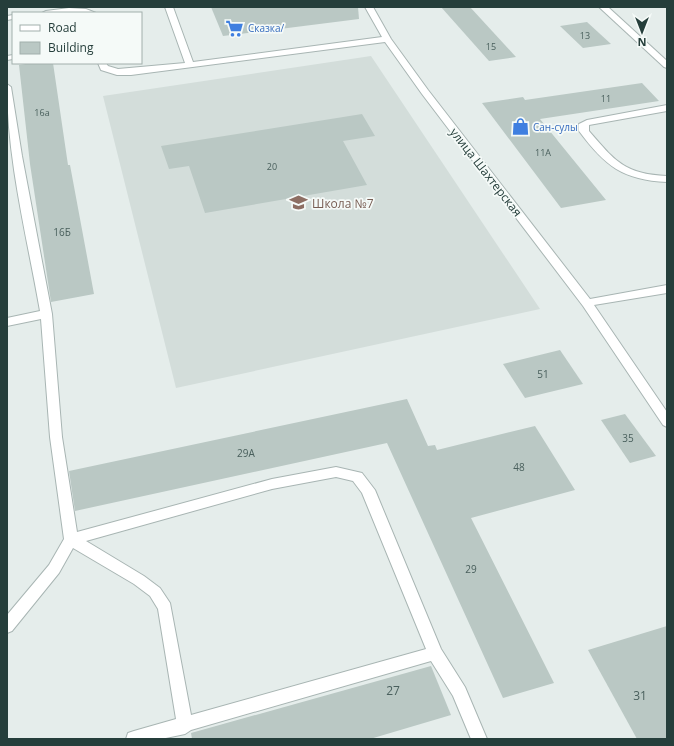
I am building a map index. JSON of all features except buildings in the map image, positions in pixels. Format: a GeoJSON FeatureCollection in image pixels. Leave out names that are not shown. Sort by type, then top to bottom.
{"type":"FeatureCollection","features":[{"type":"Feature","properties":{"kind":"street"},"geometry":{"type":"LineString","coordinates":[[170,7],[190,65]]}},
{"type":"Feature","properties":{"kind":"street","name":"улица Шахтерская"},"geometry":{"type":"LineString","coordinates":[[369,7],[387,39],[425,92],[587,303],[667,422]]}},
{"type":"Feature","properties":{"kind":"street"},"geometry":{"type":"LineString","coordinates":[[603,7],[667,65]]}},
{"type":"Feature","properties":{"kind":"street"},"geometry":{"type":"LineString","coordinates":[[52,12],[72,9],[90,12]]}},
{"type":"Feature","properties":{"kind":"street"},"geometry":{"type":"LineString","coordinates":[[102,64],[104,68],[117,72],[190,65],[387,39]]}},
{"type":"Feature","properties":{"kind":"street"},"geometry":{"type":"LineString","coordinates":[[7,88],[12,156],[46,314],[56,437],[71,539],[54,569],[7,626]]}},
{"type":"Feature","properties":{"kind":"street"},"geometry":{"type":"LineString","coordinates":[[667,108],[590,122],[584,124],[584,131],[616,167],[628,174],[654,179],[667,179]]}},
{"type":"Feature","properties":{"kind":"street"},"geometry":{"type":"LineString","coordinates":[[587,303],[667,289]]}},
{"type":"Feature","properties":{"kind":"street"},"geometry":{"type":"LineString","coordinates":[[7,322],[46,314]]}},
{"type":"Feature","properties":{"kind":"street"},"geometry":{"type":"LineString","coordinates":[[71,539],[272,484],[336,472],[357,477],[368,490],[435,653],[459,692],[479,739]]}},
{"type":"Feature","properties":{"kind":"street"},"geometry":{"type":"LineString","coordinates":[[71,539],[139,580],[155,592],[165,608],[185,726]]}},
{"type":"Feature","properties":{"kind":"street"},"geometry":{"type":"LineString","coordinates":[[134,739],[185,726],[435,653]]}},
{"type":"Feature","properties":{"kind":"shaded area","name":"Школа №7"},"geometry":{"type":"Polygon","coordinates":[[[371,56],[540,309],[176,388],[103,96],[371,56]]]}},
{"type":"Feature","properties":{"kind":"place","name":"Сказка/"},"geometry":{"type":"Point","coordinates":[235,28]}},
{"type":"Feature","properties":{"kind":"place","name":"Сан-сулы"},"geometry":{"type":"Point","coordinates":[520,127]}},
{"type":"Feature","properties":{"kind":"place","name":"Школа №7"},"geometry":{"type":"Point","coordinates":[299,203]}}]}
